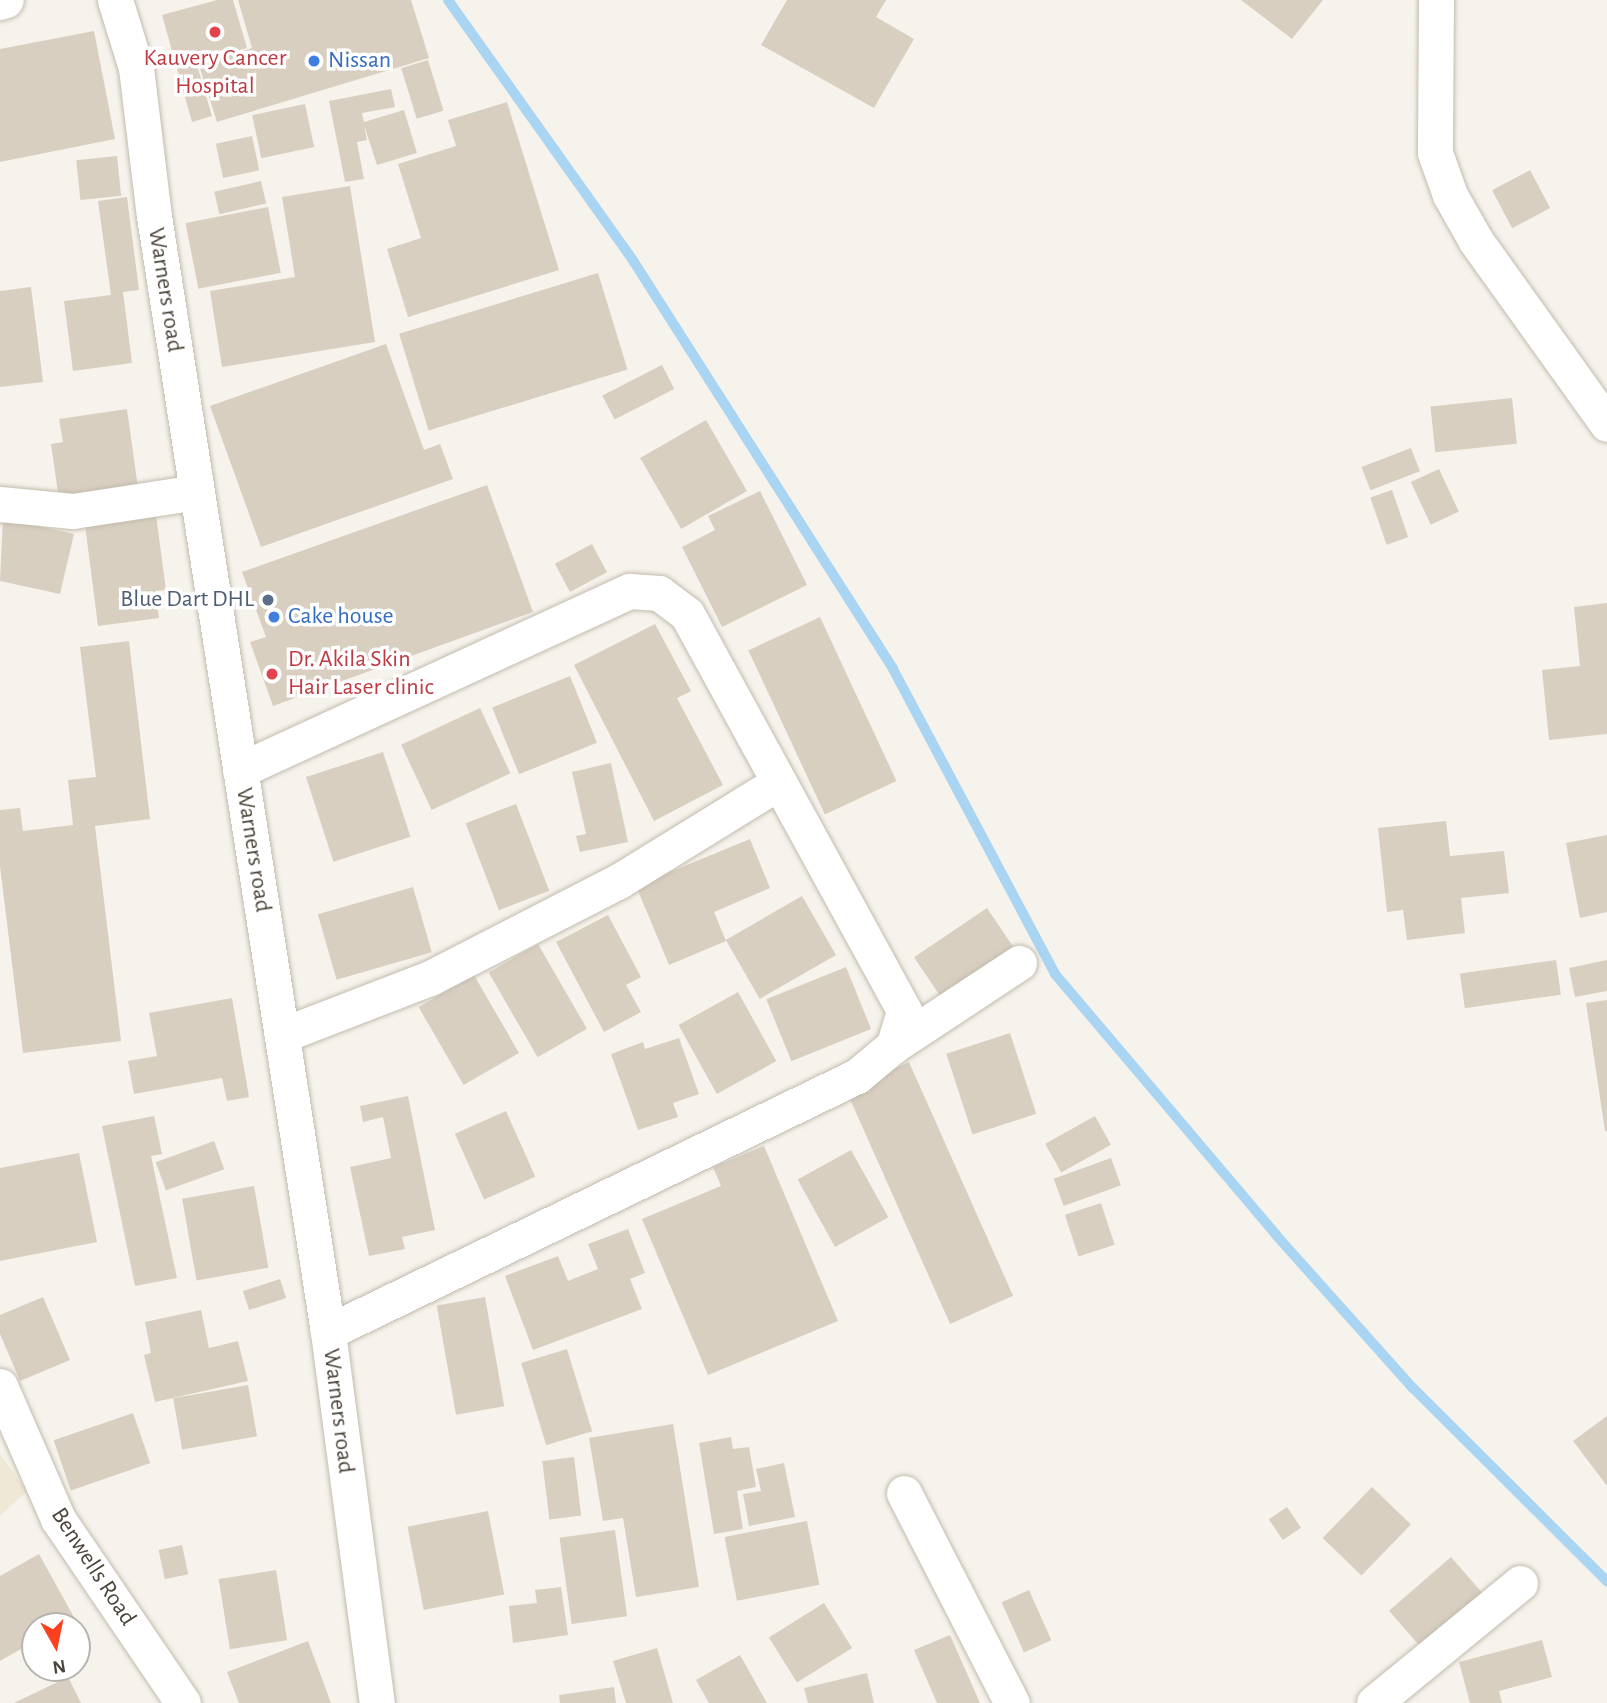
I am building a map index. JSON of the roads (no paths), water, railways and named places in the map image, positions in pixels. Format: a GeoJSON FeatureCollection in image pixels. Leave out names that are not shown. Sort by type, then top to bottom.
{"type":"FeatureCollection","features":[{"type":"Feature","properties":{"kind":"street"},"geometry":{"type":"LineString","coordinates":[[0,2],[6,0]]}},
{"type":"Feature","properties":{"kind":"street","name":"Warners road"},"geometry":{"type":"LineString","coordinates":[[115,0],[136,68],[197,492],[328,1332],[377,1703]]}},
{"type":"Feature","properties":{"kind":"street"},"geometry":{"type":"LineString","coordinates":[[1436,0],[1435,153],[1450,195],[1476,241],[1607,424]]}},
{"type":"Feature","properties":{"kind":"street"},"geometry":{"type":"LineString","coordinates":[[0,504],[73,512],[197,492]]}},
{"type":"Feature","properties":{"kind":"street"},"geometry":{"type":"LineString","coordinates":[[240,770],[630,591],[659,593],[687,614],[904,1011],[893,1046]]}},
{"type":"Feature","properties":{"kind":"street"},"geometry":{"type":"LineString","coordinates":[[282,1035],[442,972],[619,881],[779,782]]}},
{"type":"Feature","properties":{"kind":"street"},"geometry":{"type":"LineString","coordinates":[[328,1332],[857,1076],[893,1046],[1019,963]]}},
{"type":"Feature","properties":{"kind":"street","name":"Benwells Road"},"geometry":{"type":"LineString","coordinates":[[0,1386],[58,1519],[183,1703]]}},
{"type":"Feature","properties":{"kind":"street"},"geometry":{"type":"LineString","coordinates":[[904,1493],[1012,1703]]}},
{"type":"Feature","properties":{"kind":"street"},"geometry":{"type":"LineString","coordinates":[[1374,1703],[1520,1583]]}},
{"type":"Feature","properties":{"kind":"waterway"},"geometry":{"type":"LineString","coordinates":[[448,0],[634,262],[893,669],[1055,974],[1276,1235],[1413,1388],[1607,1581]]}},
{"type":"Feature","properties":{"kind":"place","name":"Kauvery Cancer Hospital"},"geometry":{"type":"Point","coordinates":[215,32]}},
{"type":"Feature","properties":{"kind":"place","name":"Nissan"},"geometry":{"type":"Point","coordinates":[314,61]}},
{"type":"Feature","properties":{"kind":"place","name":"Blue Dart DHL"},"geometry":{"type":"Point","coordinates":[268,600]}},
{"type":"Feature","properties":{"kind":"place","name":"Cake house"},"geometry":{"type":"Point","coordinates":[274,617]}},
{"type":"Feature","properties":{"kind":"place","name":"Dr. Akila Skin Hair Laser clinic"},"geometry":{"type":"Point","coordinates":[272,674]}}]}
